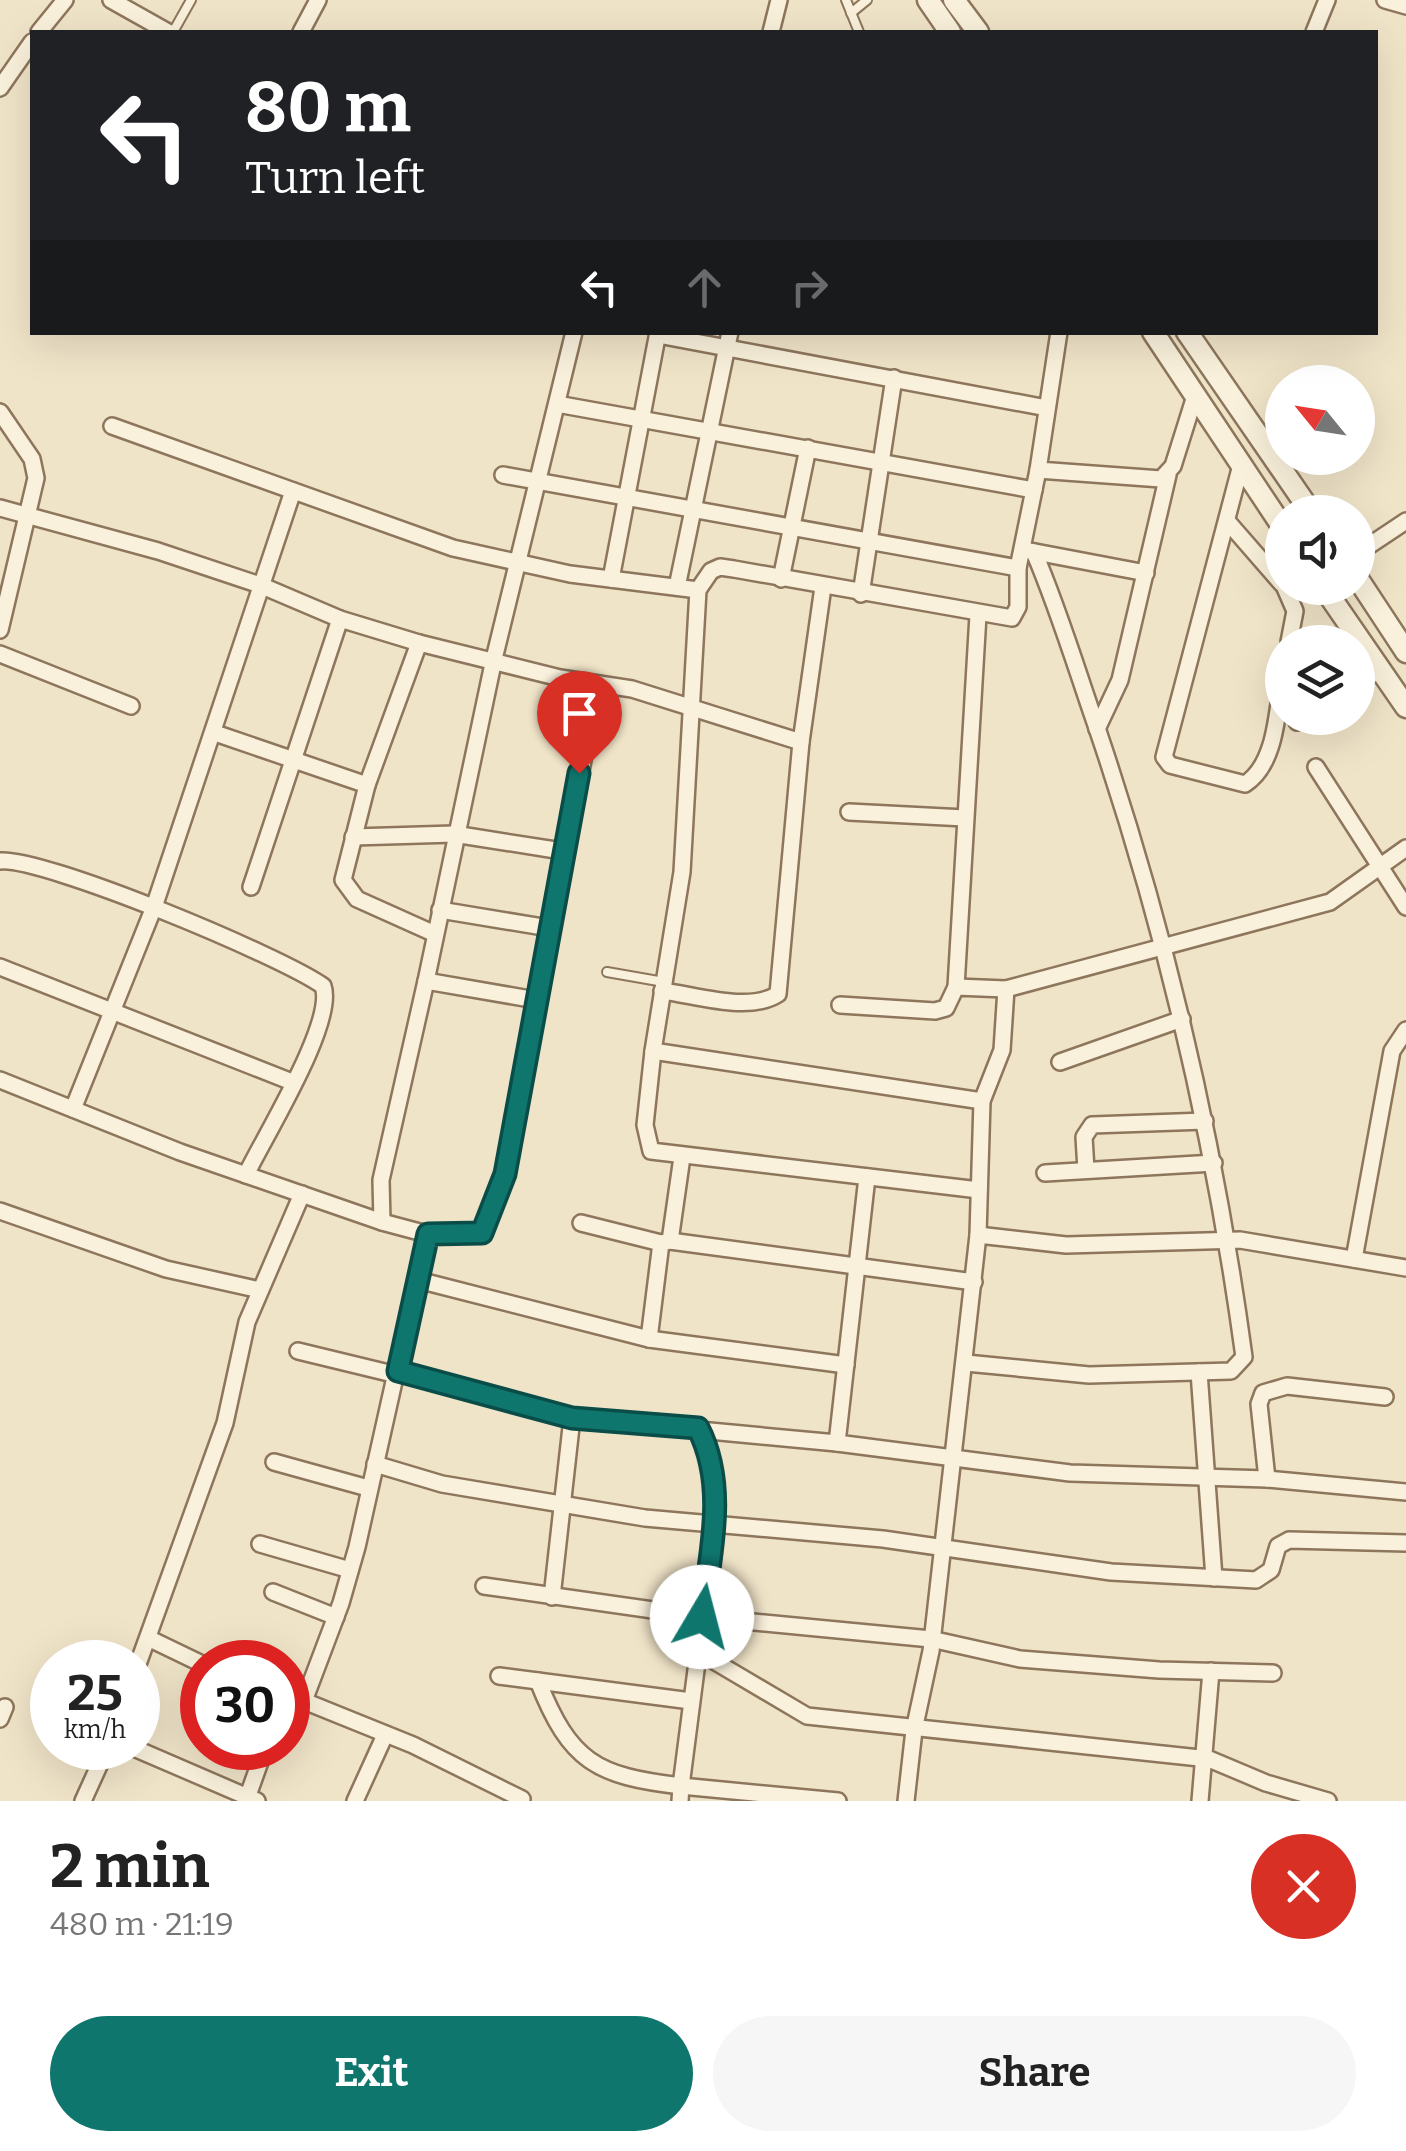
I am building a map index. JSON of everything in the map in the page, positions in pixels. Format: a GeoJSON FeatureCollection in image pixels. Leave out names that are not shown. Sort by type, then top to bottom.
{"type":"FeatureCollection","features":[{"type":"Feature","properties":{"kind":"street"},"geometry":{"type":"LineString","coordinates":[[42,30],[65,0]]}},
{"type":"Feature","properties":{"kind":"street"},"geometry":{"type":"LineString","coordinates":[[111,0],[167,30]]}},
{"type":"Feature","properties":{"kind":"street"},"geometry":{"type":"LineString","coordinates":[[302,30],[318,0]]}},
{"type":"Feature","properties":{"kind":"street"},"geometry":{"type":"LineString","coordinates":[[772,30],[779,0]]}},
{"type":"Feature","properties":{"kind":"street"},"geometry":{"type":"LineString","coordinates":[[928,0],[949,30]]}},
{"type":"Feature","properties":{"kind":"street"},"geometry":{"type":"LineString","coordinates":[[954,0],[976,30]]}},
{"type":"Feature","properties":{"kind":"street"},"geometry":{"type":"LineString","coordinates":[[1315,30],[1326,0]]}},
{"type":"Feature","properties":{"kind":"street"},"geometry":{"type":"LineString","coordinates":[[1385,0],[1406,6]]}},
{"type":"Feature","properties":{"kind":"street"},"geometry":{"type":"LineString","coordinates":[[0,88],[30,45]]}},
{"type":"Feature","properties":{"kind":"street"},"geometry":{"type":"LineString","coordinates":[[382,1222],[382,1180],[454,834],[573,335]]}},
{"type":"Feature","properties":{"kind":"street"},"geometry":{"type":"LineString","coordinates":[[611,579],[658,335]]}},
{"type":"Feature","properties":{"kind":"street"},"geometry":{"type":"LineString","coordinates":[[670,335],[728,340],[1047,408]]}},
{"type":"Feature","properties":{"kind":"street"},"geometry":{"type":"LineString","coordinates":[[980,1190],[651,1151],[646,1145],[653,1051],[682,872],[695,707],[698,590],[710,570],[720,567],[1006,620],[1016,614],[1018,568],[1028,550],[1058,335]]}},
{"type":"Feature","properties":{"kind":"street"},"geometry":{"type":"LineString","coordinates":[[1154,335],[1265,500]]}},
{"type":"Feature","properties":{"kind":"street"},"geometry":{"type":"LineString","coordinates":[[1189,335],[1299,495]]}},
{"type":"Feature","properties":{"kind":"street"},"geometry":{"type":"LineString","coordinates":[[678,587],[728,340]]}},
{"type":"Feature","properties":{"kind":"street"},"geometry":{"type":"LineString","coordinates":[[860,594],[884,461],[894,378]]}},
{"type":"Feature","properties":{"kind":"street"},"geometry":{"type":"LineString","coordinates":[[1097,730],[1120,680],[1168,475],[1195,396]]}},
{"type":"Feature","properties":{"kind":"street"},"geometry":{"type":"LineString","coordinates":[[557,404],[1034,490]]}},
{"type":"Feature","properties":{"kind":"street"},"geometry":{"type":"LineString","coordinates":[[0,412],[36,468],[0,630]]}},
{"type":"Feature","properties":{"kind":"street"},"geometry":{"type":"LineString","coordinates":[[112,426],[453,548],[611,579],[698,590]]}},
{"type":"Feature","properties":{"kind":"street"},"geometry":{"type":"LineString","coordinates":[[781,579],[808,448]]}},
{"type":"Feature","properties":{"kind":"street"},"geometry":{"type":"LineString","coordinates":[[1241,464],[1164,757],[1170,765],[1246,784],[1257,776],[1271,735]]}},
{"type":"Feature","properties":{"kind":"street"},"geometry":{"type":"LineString","coordinates":[[1038,470],[1153,480],[1168,475]]}},
{"type":"Feature","properties":{"kind":"street"},"geometry":{"type":"LineString","coordinates":[[503,476],[1018,568]]}},
{"type":"Feature","properties":{"kind":"street"},"geometry":{"type":"LineString","coordinates":[[73,1109],[154,907],[293,491]]}},
{"type":"Feature","properties":{"kind":"street"},"geometry":{"type":"LineString","coordinates":[[0,508],[260,585],[340,620],[420,643],[695,707],[801,742]]}},
{"type":"Feature","properties":{"kind":"street"},"geometry":{"type":"LineString","coordinates":[[1375,542],[1406,521]]}},
{"type":"Feature","properties":{"kind":"street"},"geometry":{"type":"LineString","coordinates":[[1228,522],[1265,564]]}},
{"type":"Feature","properties":{"kind":"street"},"geometry":{"type":"LineString","coordinates":[[1028,550],[1146,573]]}},
{"type":"Feature","properties":{"kind":"street"},"geometry":{"type":"LineString","coordinates":[[966,1363],[1089,1376],[1236,1369],[1244,1357],[1214,1164],[1165,944],[1097,730],[1028,550]]}},
{"type":"Feature","properties":{"kind":"street"},"geometry":{"type":"LineString","coordinates":[[663,986],[744,1002],[766,1002],[778,994],[801,742],[822,587]]}},
{"type":"Feature","properties":{"kind":"street"},"geometry":{"type":"LineString","coordinates":[[1336,605],[1406,708]]}},
{"type":"Feature","properties":{"kind":"street"},"geometry":{"type":"LineString","coordinates":[[1375,605],[1406,652]]}},
{"type":"Feature","properties":{"kind":"street"},"geometry":{"type":"LineString","coordinates":[[840,1005],[935,1011],[946,1008],[956,987],[978,615]]}},
{"type":"Feature","properties":{"kind":"street"},"geometry":{"type":"LineString","coordinates":[[251,887],[340,620]]}},
{"type":"Feature","properties":{"kind":"street"},"geometry":{"type":"LineString","coordinates":[[420,643],[367,785],[343,880],[357,899],[435,934]]}},
{"type":"Feature","properties":{"kind":"street"},"geometry":{"type":"LineString","coordinates":[[0,654],[132,706]]}},
{"type":"Feature","properties":{"kind":"street"},"geometry":{"type":"LineString","coordinates":[[1375,673],[1380,670]]}},
{"type":"Feature","properties":{"kind":"street"},"geometry":{"type":"LineString","coordinates":[[0,1080],[246,1175],[382,1222],[428,1234],[482,1233],[505,1174],[562,851],[598,684]]}},
{"type":"Feature","properties":{"kind":"street"},"geometry":{"type":"LineString","coordinates":[[215,732],[367,785]]}},
{"type":"Feature","properties":{"kind":"street"},"geometry":{"type":"LineString","coordinates":[[1316,767],[1406,907]]}},
{"type":"Feature","properties":{"kind":"street"},"geometry":{"type":"LineString","coordinates":[[849,812],[965,818]]}},
{"type":"Feature","properties":{"kind":"street"},"geometry":{"type":"LineString","coordinates":[[353,837],[454,834],[562,851]]}},
{"type":"Feature","properties":{"kind":"street"},"geometry":{"type":"LineString","coordinates":[[956,987],[1006,989],[1330,902],[1406,848]]}},
{"type":"Feature","properties":{"kind":"street"},"geometry":{"type":"LineString","coordinates":[[0,861],[39,866],[154,907],[324,986],[325,1010],[246,1175]]}},
{"type":"Feature","properties":{"kind":"street"},"geometry":{"type":"LineString","coordinates":[[440,910],[549,928]]}},
{"type":"Feature","properties":{"kind":"street"},"geometry":{"type":"LineString","coordinates":[[0,966],[292,1082]]}},
{"type":"Feature","properties":{"kind":"street"},"geometry":{"type":"LineString","coordinates":[[426,982],[536,1000]]}},
{"type":"Feature","properties":{"kind":"street"},"geometry":{"type":"LineString","coordinates":[[906,1801],[956,1457],[978,1235],[982,1101],[1002,1050],[1006,989]]}},
{"type":"Feature","properties":{"kind":"street"},"geometry":{"type":"LineString","coordinates":[[1060,1062],[1182,1019]]}},
{"type":"Feature","properties":{"kind":"street"},"geometry":{"type":"LineString","coordinates":[[1354,1260],[1392,1051],[1406,1030]]}},
{"type":"Feature","properties":{"kind":"street"},"geometry":{"type":"LineString","coordinates":[[653,1051],[982,1101]]}},
{"type":"Feature","properties":{"kind":"street"},"geometry":{"type":"LineString","coordinates":[[1386,1094],[1406,1096]]}},
{"type":"Feature","properties":{"kind":"street"},"geometry":{"type":"LineString","coordinates":[[1086,1170],[1084,1138],[1092,1125],[1205,1121]]}},
{"type":"Feature","properties":{"kind":"street"},"geometry":{"type":"LineString","coordinates":[[649,1339],[682,1157]]}},
{"type":"Feature","properties":{"kind":"street"},"geometry":{"type":"LineString","coordinates":[[1044,1172],[1214,1164]]}},
{"type":"Feature","properties":{"kind":"street"},"geometry":{"type":"LineString","coordinates":[[837,1443],[867,1177]]}},
{"type":"Feature","properties":{"kind":"street"},"geometry":{"type":"LineString","coordinates":[[180,1653],[148,1638],[224,1423],[248,1322],[302,1194]]}},
{"type":"Feature","properties":{"kind":"street"},"geometry":{"type":"LineString","coordinates":[[0,1211],[166,1269],[260,1290]]}},
{"type":"Feature","properties":{"kind":"street"},"geometry":{"type":"LineString","coordinates":[[581,1224],[756,1256],[974,1282]]}},
{"type":"Feature","properties":{"kind":"street"},"geometry":{"type":"LineString","coordinates":[[310,1671],[336,1616],[350,1570],[428,1234]]}},
{"type":"Feature","properties":{"kind":"street"},"geometry":{"type":"LineString","coordinates":[[978,1235],[1066,1245],[1228,1240],[1406,1268]]}},
{"type":"Feature","properties":{"kind":"street"},"geometry":{"type":"LineString","coordinates":[[418,1280],[649,1339],[846,1365]]}},
{"type":"Feature","properties":{"kind":"street"},"geometry":{"type":"LineString","coordinates":[[298,1351],[572,1418],[837,1443],[1070,1473],[1267,1479],[1406,1492]]}},
{"type":"Feature","properties":{"kind":"street"},"geometry":{"type":"LineString","coordinates":[[1199,1372],[1210,1478],[1214,1578]]}},
{"type":"Feature","properties":{"kind":"street"},"geometry":{"type":"LineString","coordinates":[[1267,1479],[1259,1404],[1263,1393],[1287,1386],[1385,1397]]}},
{"type":"Feature","properties":{"kind":"street"},"geometry":{"type":"LineString","coordinates":[[552,1597],[572,1418]]}},
{"type":"Feature","properties":{"kind":"street"},"geometry":{"type":"LineString","coordinates":[[680,1794],[715,1523],[714,1472],[698,1428]]}},
{"type":"Feature","properties":{"kind":"street"},"geometry":{"type":"LineString","coordinates":[[274,1462],[368,1488]]}},
{"type":"Feature","properties":{"kind":"street"},"geometry":{"type":"LineString","coordinates":[[375,1464],[442,1484],[562,1507],[1110,1572],[1264,1578],[1278,1546],[1289,1540],[1406,1543]]}},
{"type":"Feature","properties":{"kind":"street"},"geometry":{"type":"LineString","coordinates":[[260,1544],[350,1570]]}},
{"type":"Feature","properties":{"kind":"street"},"geometry":{"type":"LineString","coordinates":[[484,1586],[702,1617],[931,1639],[1020,1658],[1273,1673]]}},
{"type":"Feature","properties":{"kind":"street"},"geometry":{"type":"LineString","coordinates":[[273,1592],[336,1616]]}},
{"type":"Feature","properties":{"kind":"street"},"geometry":{"type":"LineString","coordinates":[[697,1651],[808,1716],[1204,1758],[1328,1801]]}},
{"type":"Feature","properties":{"kind":"street"},"geometry":{"type":"LineString","coordinates":[[1200,1801],[1212,1671]]}},
{"type":"Feature","properties":{"kind":"street"},"geometry":{"type":"LineString","coordinates":[[500,1676],[691,1701]]}},
{"type":"Feature","properties":{"kind":"street"},"geometry":{"type":"LineString","coordinates":[[538,1681],[563,1738],[582,1758],[633,1780],[680,1794],[838,1801]]}},
{"type":"Feature","properties":{"kind":"street"},"geometry":{"type":"LineString","coordinates":[[310,1707],[522,1799]]}},
{"type":"Feature","properties":{"kind":"street"},"geometry":{"type":"LineString","coordinates":[[355,1801],[385,1736]]}},
{"type":"Feature","properties":{"kind":"street"},"geometry":{"type":"LineString","coordinates":[[160,1760],[251,1800],[260,1770]]}},
{"type":"Feature","properties":{"kind":"street"},"geometry":{"type":"LineString","coordinates":[[83,1801],[96,1770]]}},
{"type":"Feature","properties":{"kind":"lane"},"geometry":{"type":"LineString","coordinates":[[172,30],[191,0]]}},
{"type":"Feature","properties":{"kind":"lane"},"geometry":{"type":"LineString","coordinates":[[846,0],[858,30]]}},
{"type":"Feature","properties":{"kind":"lane"},"geometry":{"type":"LineString","coordinates":[[852,13],[868,0]]}},
{"type":"Feature","properties":{"kind":"lane"},"geometry":{"type":"LineString","coordinates":[[608,972],[663,986]]}},
{"type":"Feature","properties":{"kind":"route"},"geometry":{"type":"LineString","coordinates":[[579,773],[505,1174],[482,1233],[428,1234],[398,1371],[572,1418],[614,1418],[698,1428],[714,1472],[715,1523],[702,1617]]}}]}
